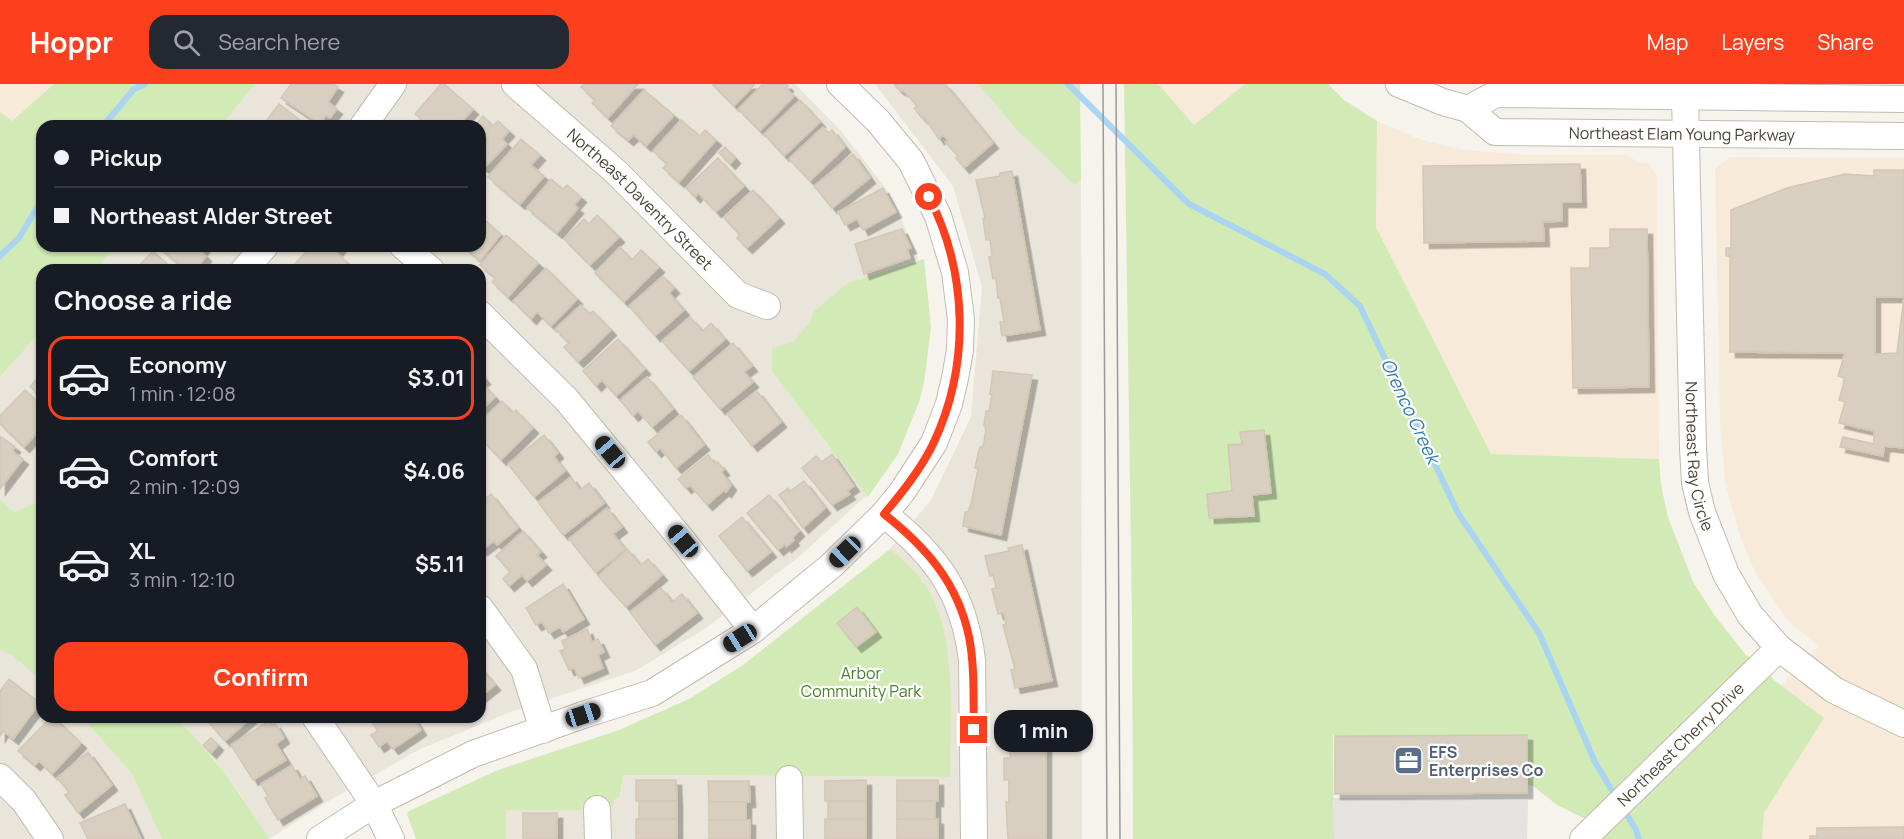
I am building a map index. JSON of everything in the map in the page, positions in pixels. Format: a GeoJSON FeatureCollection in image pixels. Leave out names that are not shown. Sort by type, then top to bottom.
{"type":"FeatureCollection","features":[{"type":"Feature","properties":{"kind":"street"},"geometry":{"type":"LineString","coordinates":[[367,120],[393,84]]}},
{"type":"Feature","properties":{"kind":"street","name":"Northeast Daventry Street"},"geometry":{"type":"LineString","coordinates":[[515,84],[615,171],[738,295],[767,306]]}},
{"type":"Feature","properties":{"kind":"street"},"geometry":{"type":"LineString","coordinates":[[320,839],[374,804],[473,754],[652,693],[753,630],[832,565],[884,514],[902,492],[934,444],[949,404],[960,350],[961,319],[955,272],[939,216],[910,161],[878,121],[840,84]]}},
{"type":"Feature","properties":{"kind":"street","name":"Northeast Elam Young Parkway"},"geometry":{"type":"LineString","coordinates":[[1399,84],[1443,102],[1468,108],[1495,132],[1904,136]]}},
{"type":"Feature","properties":{"kind":"street"},"geometry":{"type":"LineString","coordinates":[[1468,108],[1496,93],[1904,99]]}},
{"type":"Feature","properties":{"kind":"street","name":"Northeast Ray Circle"},"geometry":{"type":"LineString","coordinates":[[1685,96],[1691,405],[1695,483],[1702,512],[1726,574],[1750,615],[1779,648],[1834,690],[1904,724]]}},
{"type":"Feature","properties":{"kind":"street"},"geometry":{"type":"LineString","coordinates":[[249,264],[260,252]]}},
{"type":"Feature","properties":{"kind":"street"},"geometry":{"type":"LineString","coordinates":[[410,252],[424,264]]}},
{"type":"Feature","properties":{"kind":"street"},"geometry":{"type":"LineString","coordinates":[[486,320],[566,399],[753,630]]}},
{"type":"Feature","properties":{"kind":"street"},"geometry":{"type":"LineString","coordinates":[[884,514],[911,535],[943,574],[956,596],[969,637],[972,660],[974,839]]}},
{"type":"Feature","properties":{"kind":"street"},"geometry":{"type":"LineString","coordinates":[[486,616],[524,669],[543,729]]}},
{"type":"Feature","properties":{"kind":"street","name":"Northeast Cherry Drive"},"geometry":{"type":"LineString","coordinates":[[1583,839],[1779,648]]}},
{"type":"Feature","properties":{"kind":"street"},"geometry":{"type":"LineString","coordinates":[[319,723],[374,804],[391,839]]}},
{"type":"Feature","properties":{"kind":"street"},"geometry":{"type":"LineString","coordinates":[[0,777],[24,801],[50,839]]}},
{"type":"Feature","properties":{"kind":"street"},"geometry":{"type":"LineString","coordinates":[[789,779],[790,839]]}},
{"type":"Feature","properties":{"kind":"street"},"geometry":{"type":"LineString","coordinates":[[597,809],[598,839]]}},
{"type":"Feature","properties":{"kind":"shaded area"},"geometry":{"type":"Polygon","coordinates":[[[0,84],[54,84],[12,121],[0,112],[0,84]]]}},
{"type":"Feature","properties":{"kind":"shaded area"},"geometry":{"type":"Polygon","coordinates":[[[255,84],[795,84],[842,132],[890,194],[919,260],[847,283],[813,312],[810,322],[793,342],[781,347],[772,371],[867,495],[800,556],[706,628],[635,671],[486,722],[486,264],[100,264],[111,252],[486,252],[486,120],[226,120],[255,84]]]}},
{"type":"Feature","properties":{"kind":"shaded area"},"geometry":{"type":"Polygon","coordinates":[[[875,84],[978,84],[1017,130],[1076,184],[1081,179],[1082,839],[506,839],[506,809],[580,810],[590,801],[614,800],[620,796],[623,775],[950,777],[949,660],[923,581],[890,549],[931,500],[971,417],[982,287],[953,186],[875,84]]]}},
{"type":"Feature","properties":{"kind":"shaded area"},"geometry":{"type":"Polygon","coordinates":[[[1158,84],[1245,84],[1194,125],[1158,84]]]}},
{"type":"Feature","properties":{"kind":"shaded area"},"geometry":{"type":"Polygon","coordinates":[[[1377,121],[1419,139],[1464,150],[1525,155],[1626,155],[1640,163],[1648,164],[1657,176],[1659,459],[1491,454],[1376,227],[1377,121]]]}},
{"type":"Feature","properties":{"kind":"shaded area"},"geometry":{"type":"Polygon","coordinates":[[[1730,157],[1904,158],[1904,839],[1762,839],[1764,813],[1824,718],[1781,686],[1818,646],[1787,620],[1755,572],[1739,533],[1725,482],[1720,421],[1715,169],[1730,157]]]}},
{"type":"Feature","properties":{"kind":"shaded area"},"geometry":{"type":"Polygon","coordinates":[[[36,337],[36,503],[14,512],[0,499],[0,377],[36,337]]]}},
{"type":"Feature","properties":{"kind":"shaded area"},"geometry":{"type":"Polygon","coordinates":[[[0,650],[13,656],[36,676],[36,723],[87,723],[132,774],[162,839],[0,839],[0,650]]]}},
{"type":"Feature","properties":{"kind":"shaded area"},"geometry":{"type":"Polygon","coordinates":[[[181,723],[484,723],[420,749],[332,799],[269,839],[241,795],[213,758],[181,723]]]}},
{"type":"Feature","properties":{"kind":"shaded area"},"geometry":{"type":"Polygon","coordinates":[[[1334,798],[1528,800],[1527,839],[1334,839],[1334,798]]]}},
{"type":"Feature","properties":{"kind":"green space"},"geometry":{"type":"Polygon","coordinates":[[[54,84],[255,84],[226,120],[36,120],[36,252],[111,252],[100,264],[36,264],[36,337],[0,377],[0,112],[12,121],[54,84]]]}},
{"type":"Feature","properties":{"kind":"green space"},"geometry":{"type":"Polygon","coordinates":[[[978,84],[1080,84],[1081,179],[1075,185],[1017,130],[978,84]]]}},
{"type":"Feature","properties":{"kind":"green space"},"geometry":{"type":"Polygon","coordinates":[[[1124,84],[1158,84],[1194,125],[1245,84],[1328,84],[1344,100],[1377,121],[1376,227],[1491,454],[1659,459],[1661,485],[1668,517],[1693,582],[1715,616],[1746,655],[1762,665],[1774,680],[1824,718],[1764,813],[1762,839],[1597,839],[1589,821],[1557,805],[1533,786],[1528,785],[1527,735],[1333,735],[1334,839],[1133,839],[1124,84]]]}},
{"type":"Feature","properties":{"kind":"green space"},"geometry":{"type":"Polygon","coordinates":[[[924,259],[931,327],[924,383],[919,402],[898,454],[868,497],[772,371],[772,348],[793,342],[810,322],[813,312],[847,283],[924,259]]]}},
{"type":"Feature","properties":{"kind":"green space"},"geometry":{"type":"Polygon","coordinates":[[[0,499],[14,512],[36,503],[36,676],[13,656],[0,650],[0,499]]]}},
{"type":"Feature","properties":{"kind":"green space","name":"Arbor Community Park"},"geometry":{"type":"Polygon","coordinates":[[[890,549],[912,568],[923,582],[934,602],[942,625],[950,676],[950,777],[623,775],[620,796],[614,800],[613,805],[596,801],[587,803],[581,810],[506,810],[506,839],[416,839],[407,814],[409,811],[498,770],[619,730],[689,699],[743,665],[890,549]]]}},
{"type":"Feature","properties":{"kind":"green space"},"geometry":{"type":"Polygon","coordinates":[[[87,723],[181,723],[226,775],[269,839],[162,839],[132,774],[87,723]]]}},
{"type":"Feature","properties":{"kind":"building"},"geometry":{"type":"Polygon","coordinates":[[[291,84],[333,84],[338,87],[328,102],[337,109],[330,118],[326,115],[323,120],[314,120],[281,98],[291,84]]]}},
{"type":"Feature","properties":{"kind":"building"},"geometry":{"type":"Polygon","coordinates":[[[441,84],[444,84],[473,109],[463,120],[422,120],[415,114],[441,84]]]}},
{"type":"Feature","properties":{"kind":"building"},"geometry":{"type":"Polygon","coordinates":[[[584,84],[638,84],[608,118],[592,103],[595,100],[581,87],[584,84]]]}},
{"type":"Feature","properties":{"kind":"building"},"geometry":{"type":"Polygon","coordinates":[[[714,84],[755,84],[734,106],[714,84]]]}},
{"type":"Feature","properties":{"kind":"building"},"geometry":{"type":"Polygon","coordinates":[[[763,84],[786,84],[788,86],[786,88],[794,96],[760,131],[738,109],[763,84]]]}},
{"type":"Feature","properties":{"kind":"building"},"geometry":{"type":"Polygon","coordinates":[[[894,84],[945,84],[993,143],[964,168],[956,158],[958,156],[945,142],[948,140],[943,135],[939,139],[924,117],[922,118],[914,108],[917,106],[905,92],[894,84]]]}},
{"type":"Feature","properties":{"kind":"building"},"geometry":{"type":"Polygon","coordinates":[[[644,90],[674,115],[646,146],[634,135],[628,140],[611,126],[644,90]]]}},
{"type":"Feature","properties":{"kind":"building"},"geometry":{"type":"Polygon","coordinates":[[[800,100],[820,122],[784,156],[764,134],[800,100]]]}},
{"type":"Feature","properties":{"kind":"building"},"geometry":{"type":"Polygon","coordinates":[[[279,104],[300,120],[267,120],[279,104]]]}},
{"type":"Feature","properties":{"kind":"building"},"geometry":{"type":"Polygon","coordinates":[[[483,116],[493,126],[498,121],[509,131],[502,139],[507,144],[486,166],[486,120],[479,120],[483,116]]]}},
{"type":"Feature","properties":{"kind":"building"},"geometry":{"type":"Polygon","coordinates":[[[681,120],[700,136],[705,130],[716,140],[679,182],[663,168],[667,164],[653,151],[681,120]]]}},
{"type":"Feature","properties":{"kind":"building"},"geometry":{"type":"Polygon","coordinates":[[[823,127],[829,133],[832,130],[845,147],[810,181],[789,159],[823,127]]]}},
{"type":"Feature","properties":{"kind":"building"},"geometry":{"type":"Polygon","coordinates":[[[521,139],[540,155],[531,165],[544,176],[520,204],[488,177],[521,139]]]}},
{"type":"Feature","properties":{"kind":"building"},"geometry":{"type":"Polygon","coordinates":[[[725,147],[735,158],[730,164],[719,153],[725,147]]]}},
{"type":"Feature","properties":{"kind":"building"},"geometry":{"type":"Polygon","coordinates":[[[853,154],[870,178],[832,208],[814,186],[853,154]]]}},
{"type":"Feature","properties":{"kind":"building"},"geometry":{"type":"Polygon","coordinates":[[[718,158],[744,186],[716,212],[698,193],[695,197],[686,188],[718,158]]]}},
{"type":"Feature","properties":{"kind":"building"},"geometry":{"type":"Polygon","coordinates":[[[1580,164],[1581,202],[1562,202],[1562,221],[1543,222],[1544,241],[1424,243],[1423,166],[1580,164]]]}},
{"type":"Feature","properties":{"kind":"building"},"geometry":{"type":"Polygon","coordinates":[[[1874,170],[1904,170],[1904,297],[1904,448],[1884,446],[1883,456],[1840,447],[1843,437],[1874,444],[1874,431],[1839,423],[1845,402],[1839,400],[1845,378],[1838,376],[1845,353],[1730,352],[1730,256],[1726,256],[1726,248],[1731,248],[1731,210],[1787,188],[1845,174],[1874,176],[1874,170]],[[1875,297],[1875,354],[1897,353],[1904,297],[1875,297]]]}},
{"type":"Feature","properties":{"kind":"building"},"geometry":{"type":"Polygon","coordinates":[[[1012,171],[1040,330],[1002,336],[1000,322],[1004,322],[1000,298],[998,298],[996,278],[993,279],[989,257],[992,256],[990,240],[986,240],[983,219],[985,218],[976,180],[1000,176],[1000,173],[1012,171]]]}},
{"type":"Feature","properties":{"kind":"building"},"geometry":{"type":"Polygon","coordinates":[[[551,179],[563,189],[567,185],[581,197],[574,205],[578,208],[557,233],[527,208],[551,179]]]}},
{"type":"Feature","properties":{"kind":"building"},"geometry":{"type":"Polygon","coordinates":[[[883,188],[896,212],[863,230],[857,219],[845,225],[838,212],[883,188]]]}},
{"type":"Feature","properties":{"kind":"building"},"geometry":{"type":"Polygon","coordinates":[[[753,190],[779,218],[747,248],[737,238],[740,235],[724,218],[753,190]]]}},
{"type":"Feature","properties":{"kind":"building"},"geometry":{"type":"Polygon","coordinates":[[[597,215],[619,237],[590,265],[564,239],[584,219],[589,224],[597,215]]]}},
{"type":"Feature","properties":{"kind":"building"},"geometry":{"type":"Polygon","coordinates":[[[486,221],[501,234],[480,261],[470,252],[486,252],[486,221]]]}},
{"type":"Feature","properties":{"kind":"building"},"geometry":{"type":"Polygon","coordinates":[[[902,229],[911,248],[907,249],[910,258],[864,274],[855,244],[902,229]]]}},
{"type":"Feature","properties":{"kind":"building"},"geometry":{"type":"Polygon","coordinates":[[[1610,229],[1647,229],[1649,387],[1573,388],[1571,268],[1590,268],[1590,248],[1610,248],[1610,229]]]}},
{"type":"Feature","properties":{"kind":"building"},"geometry":{"type":"Polygon","coordinates":[[[506,235],[538,263],[508,297],[492,282],[496,278],[486,270],[486,264],[481,264],[506,235]]]}},
{"type":"Feature","properties":{"kind":"building"},"geometry":{"type":"Polygon","coordinates":[[[620,247],[632,260],[641,250],[659,267],[624,302],[595,273],[620,247]]]}},
{"type":"Feature","properties":{"kind":"building"},"geometry":{"type":"Polygon","coordinates":[[[154,252],[167,264],[141,264],[154,252]]]}},
{"type":"Feature","properties":{"kind":"building"},"geometry":{"type":"Polygon","coordinates":[[[165,252],[202,252],[206,256],[200,264],[179,264],[165,252]]]}},
{"type":"Feature","properties":{"kind":"building"},"geometry":{"type":"Polygon","coordinates":[[[306,252],[336,252],[347,262],[345,264],[295,264],[306,252]]]}},
{"type":"Feature","properties":{"kind":"building"},"geometry":{"type":"Polygon","coordinates":[[[546,268],[577,299],[551,326],[537,312],[531,319],[513,301],[546,268]]]}},
{"type":"Feature","properties":{"kind":"building"},"geometry":{"type":"Polygon","coordinates":[[[663,276],[674,288],[669,293],[684,310],[655,336],[629,306],[663,276]]]}},
{"type":"Feature","properties":{"kind":"building"},"geometry":{"type":"Polygon","coordinates":[[[581,305],[590,314],[593,311],[611,330],[578,362],[564,347],[569,343],[555,329],[581,305]]]}},
{"type":"Feature","properties":{"kind":"building"},"geometry":{"type":"Polygon","coordinates":[[[690,317],[703,331],[711,323],[725,339],[689,371],[662,341],[690,317]]]}},
{"type":"Feature","properties":{"kind":"building"},"geometry":{"type":"Polygon","coordinates":[[[618,339],[645,369],[616,396],[602,380],[596,386],[583,371],[618,339]]]}},
{"type":"Feature","properties":{"kind":"building"},"geometry":{"type":"Polygon","coordinates":[[[733,343],[752,366],[744,372],[753,382],[720,409],[693,377],[733,343]]]}},
{"type":"Feature","properties":{"kind":"building"},"geometry":{"type":"Polygon","coordinates":[[[993,371],[1032,375],[1001,535],[963,526],[965,512],[968,512],[971,504],[978,469],[975,468],[978,454],[980,447],[983,447],[986,411],[989,411],[992,395],[990,394],[993,371]]]}},
{"type":"Feature","properties":{"kind":"building"},"geometry":{"type":"Polygon","coordinates":[[[647,377],[673,409],[652,427],[638,411],[633,416],[620,400],[647,377]]]}},
{"type":"Feature","properties":{"kind":"building"},"geometry":{"type":"Polygon","coordinates":[[[36,380],[36,392],[30,387],[36,380]]]}},
{"type":"Feature","properties":{"kind":"building"},"geometry":{"type":"Polygon","coordinates":[[[486,387],[495,397],[486,405],[486,387]]]}},
{"type":"Feature","properties":{"kind":"building"},"geometry":{"type":"Polygon","coordinates":[[[25,390],[36,400],[36,434],[24,447],[0,424],[0,416],[25,390]]]}},
{"type":"Feature","properties":{"kind":"building"},"geometry":{"type":"Polygon","coordinates":[[[757,391],[781,422],[752,446],[727,414],[757,391]]]}},
{"type":"Feature","properties":{"kind":"building"},"geometry":{"type":"Polygon","coordinates":[[[502,401],[513,413],[516,410],[533,428],[501,460],[486,444],[486,416],[502,401]]]}},
{"type":"Feature","properties":{"kind":"building"},"geometry":{"type":"Polygon","coordinates":[[[681,415],[704,445],[676,468],[660,448],[656,452],[648,442],[681,415]]]}},
{"type":"Feature","properties":{"kind":"building"},"geometry":{"type":"Polygon","coordinates":[[[1264,430],[1271,493],[1252,495],[1254,516],[1209,518],[1207,494],[1232,491],[1228,445],[1242,444],[1240,432],[1264,430]]]}},
{"type":"Feature","properties":{"kind":"building"},"geometry":{"type":"Polygon","coordinates":[[[544,435],[558,453],[554,457],[565,471],[534,497],[508,464],[544,435]]]}},
{"type":"Feature","properties":{"kind":"building"},"geometry":{"type":"Polygon","coordinates":[[[0,436],[15,447],[12,451],[23,459],[0,489],[0,436]]]}},
{"type":"Feature","properties":{"kind":"building"},"geometry":{"type":"Polygon","coordinates":[[[832,454],[854,486],[847,491],[850,494],[832,505],[802,468],[816,456],[822,462],[832,454]]]}},
{"type":"Feature","properties":{"kind":"building"},"geometry":{"type":"Polygon","coordinates":[[[708,455],[715,464],[718,462],[724,470],[721,472],[731,485],[726,492],[724,490],[707,505],[690,485],[686,488],[678,479],[708,455]]]}},
{"type":"Feature","properties":{"kind":"building"},"geometry":{"type":"Polygon","coordinates":[[[571,477],[580,490],[589,483],[604,503],[563,535],[538,502],[571,477]]]}},
{"type":"Feature","properties":{"kind":"building"},"geometry":{"type":"Polygon","coordinates":[[[804,481],[825,508],[803,528],[779,495],[788,488],[790,491],[804,481]]]}},
{"type":"Feature","properties":{"kind":"building"},"geometry":{"type":"Polygon","coordinates":[[[491,494],[518,528],[497,545],[494,541],[486,547],[486,498],[491,494]]]}},
{"type":"Feature","properties":{"kind":"building"},"geometry":{"type":"Polygon","coordinates":[[[769,495],[799,531],[792,538],[794,540],[778,550],[747,513],[769,495]]]}},
{"type":"Feature","properties":{"kind":"building"},"geometry":{"type":"Polygon","coordinates":[[[607,508],[622,527],[613,534],[625,549],[596,573],[569,539],[607,508]]]}},
{"type":"Feature","properties":{"kind":"building"},"geometry":{"type":"Polygon","coordinates":[[[742,517],[771,552],[747,571],[719,536],[742,517]]]}},
{"type":"Feature","properties":{"kind":"building"},"geometry":{"type":"Polygon","coordinates":[[[523,531],[541,552],[537,555],[546,565],[527,581],[522,575],[509,586],[503,579],[510,572],[496,556],[523,531]]]}},
{"type":"Feature","properties":{"kind":"building"},"geometry":{"type":"Polygon","coordinates":[[[1022,545],[1052,681],[1015,688],[1011,670],[1015,669],[1003,625],[1006,624],[1004,613],[998,614],[992,589],[996,588],[985,556],[1009,551],[1008,548],[1022,545]]]}},
{"type":"Feature","properties":{"kind":"building"},"geometry":{"type":"Polygon","coordinates":[[[627,549],[641,565],[648,559],[662,575],[626,607],[598,576],[627,549]]]}},
{"type":"Feature","properties":{"kind":"building"},"geometry":{"type":"Polygon","coordinates":[[[563,584],[584,619],[563,632],[560,627],[549,633],[542,622],[536,625],[526,608],[563,584]]]}},
{"type":"Feature","properties":{"kind":"building"},"geometry":{"type":"Polygon","coordinates":[[[661,588],[672,602],[682,594],[697,613],[655,645],[630,612],[661,588]]]}},
{"type":"Feature","properties":{"kind":"building"},"geometry":{"type":"Polygon","coordinates":[[[857,607],[876,632],[856,647],[837,623],[857,607]]]}},
{"type":"Feature","properties":{"kind":"building"},"geometry":{"type":"Polygon","coordinates":[[[587,629],[592,642],[598,639],[604,652],[598,655],[603,668],[579,678],[574,668],[569,670],[560,651],[565,649],[562,641],[587,629]]]}},
{"type":"Feature","properties":{"kind":"building"},"geometry":{"type":"Polygon","coordinates":[[[486,674],[495,685],[486,692],[486,674]]]}},
{"type":"Feature","properties":{"kind":"building"},"geometry":{"type":"Polygon","coordinates":[[[9,679],[36,700],[36,708],[13,739],[3,731],[0,736],[0,691],[9,679]]]}},
{"type":"Feature","properties":{"kind":"building"},"geometry":{"type":"Polygon","coordinates":[[[45,723],[60,723],[81,743],[52,774],[39,761],[35,765],[18,751],[45,723]]]}},
{"type":"Feature","properties":{"kind":"building"},"geometry":{"type":"Polygon","coordinates":[[[209,723],[245,723],[225,741],[209,723]]]}},
{"type":"Feature","properties":{"kind":"building"},"geometry":{"type":"Polygon","coordinates":[[[266,723],[272,725],[275,723],[284,738],[276,744],[286,760],[253,780],[231,745],[266,723]]]}},
{"type":"Feature","properties":{"kind":"building"},"geometry":{"type":"Polygon","coordinates":[[[372,723],[417,723],[421,730],[393,749],[387,741],[379,747],[371,735],[378,731],[372,723]]]}},
{"type":"Feature","properties":{"kind":"building"},"geometry":{"type":"Polygon","coordinates":[[[1005,723],[1046,723],[1046,839],[1008,839],[1006,802],[1009,802],[1009,780],[1004,780],[1004,758],[1010,758],[1010,742],[1005,742],[1005,723]]]}},
{"type":"Feature","properties":{"kind":"building"},"geometry":{"type":"Polygon","coordinates":[[[1527,735],[1527,793],[1335,794],[1335,736],[1527,735]]]}},
{"type":"Feature","properties":{"kind":"building"},"geometry":{"type":"Polygon","coordinates":[[[211,738],[218,745],[211,753],[203,745],[211,738]]]}},
{"type":"Feature","properties":{"kind":"building"},"geometry":{"type":"Polygon","coordinates":[[[88,752],[112,785],[78,813],[65,795],[69,792],[57,778],[88,752]]]}},
{"type":"Feature","properties":{"kind":"building"},"geometry":{"type":"Polygon","coordinates":[[[292,765],[300,779],[305,776],[317,796],[278,820],[265,798],[268,796],[261,784],[292,765]]]}},
{"type":"Feature","properties":{"kind":"building"},"geometry":{"type":"Polygon","coordinates":[[[636,780],[676,780],[677,801],[636,801],[636,780]]]}},
{"type":"Feature","properties":{"kind":"building"},"geometry":{"type":"Polygon","coordinates":[[[866,780],[866,801],[825,801],[825,781],[866,780]]]}},
{"type":"Feature","properties":{"kind":"building"},"geometry":{"type":"Polygon","coordinates":[[[897,780],[938,780],[938,801],[897,801],[897,780]]]}},
{"type":"Feature","properties":{"kind":"building"},"geometry":{"type":"Polygon","coordinates":[[[708,781],[749,781],[750,802],[709,802],[708,781]]]}},
{"type":"Feature","properties":{"kind":"building"},"geometry":{"type":"Polygon","coordinates":[[[639,801],[677,801],[677,819],[639,819],[639,801]]]}},
{"type":"Feature","properties":{"kind":"building"},"geometry":{"type":"Polygon","coordinates":[[[828,801],[866,801],[866,819],[828,819],[828,801]]]}},
{"type":"Feature","properties":{"kind":"building"},"geometry":{"type":"Polygon","coordinates":[[[897,801],[935,801],[935,819],[897,819],[897,801]]]}},
{"type":"Feature","properties":{"kind":"building"},"geometry":{"type":"Polygon","coordinates":[[[709,802],[746,802],[746,820],[709,820],[709,802]]]}},
{"type":"Feature","properties":{"kind":"building"},"geometry":{"type":"Polygon","coordinates":[[[125,804],[141,839],[88,839],[80,823],[125,804]]]}},
{"type":"Feature","properties":{"kind":"building"},"geometry":{"type":"Polygon","coordinates":[[[523,813],[557,813],[557,839],[523,839],[523,813]]]}},
{"type":"Feature","properties":{"kind":"building"},"geometry":{"type":"Polygon","coordinates":[[[636,819],[677,819],[677,839],[636,839],[636,819]]]}},
{"type":"Feature","properties":{"kind":"building"},"geometry":{"type":"Polygon","coordinates":[[[825,819],[866,819],[866,839],[825,839],[825,819]]]}},
{"type":"Feature","properties":{"kind":"building"},"geometry":{"type":"Polygon","coordinates":[[[897,819],[938,819],[938,839],[897,839],[897,819]]]}},
{"type":"Feature","properties":{"kind":"building"},"geometry":{"type":"Polygon","coordinates":[[[709,820],[750,820],[750,839],[709,839],[709,820]]]}},
{"type":"Feature","properties":{"kind":"building"},"geometry":{"type":"Polygon","coordinates":[[[1904,827],[1904,839],[1810,839],[1810,836],[1817,836],[1817,828],[1904,827]]]}},
{"type":"Feature","properties":{"kind":"waterway","name":"Orenco Creek"},"geometry":{"type":"LineString","coordinates":[[108,120],[134,89],[145,84]]}},
{"type":"Feature","properties":{"kind":"waterway","name":"Orenco Creek"},"geometry":{"type":"LineString","coordinates":[[1068,84],[1189,204],[1325,274],[1360,306],[1458,513],[1539,633],[1595,762],[1616,797]]}},
{"type":"Feature","properties":{"kind":"waterway","name":"Orenco Creek"},"geometry":{"type":"LineString","coordinates":[[0,256],[19,238],[36,209]]}},
{"type":"Feature","properties":{"kind":"waterway","name":"Orenco Creek"},"geometry":{"type":"LineString","coordinates":[[1623,808],[1639,839]]}},
{"type":"Feature","properties":{"kind":"tram line"},"geometry":{"type":"LineString","coordinates":[[1103,84],[1107,839]]}},
{"type":"Feature","properties":{"kind":"tram line"},"geometry":{"type":"LineString","coordinates":[[1116,84],[1120,839]]}},
{"type":"Feature","properties":{"kind":"place","name":"EFS Enterprises Co"},"geometry":{"type":"Point","coordinates":[1408,761]}},
{"type":"Feature","properties":{"kind":"route"},"geometry":{"type":"LineString","coordinates":[[929,197],[939,216],[955,272],[961,319],[960,350],[949,404],[934,444],[902,492],[884,514],[911,535],[927,552],[956,596],[969,637],[974,730]]}}]}
